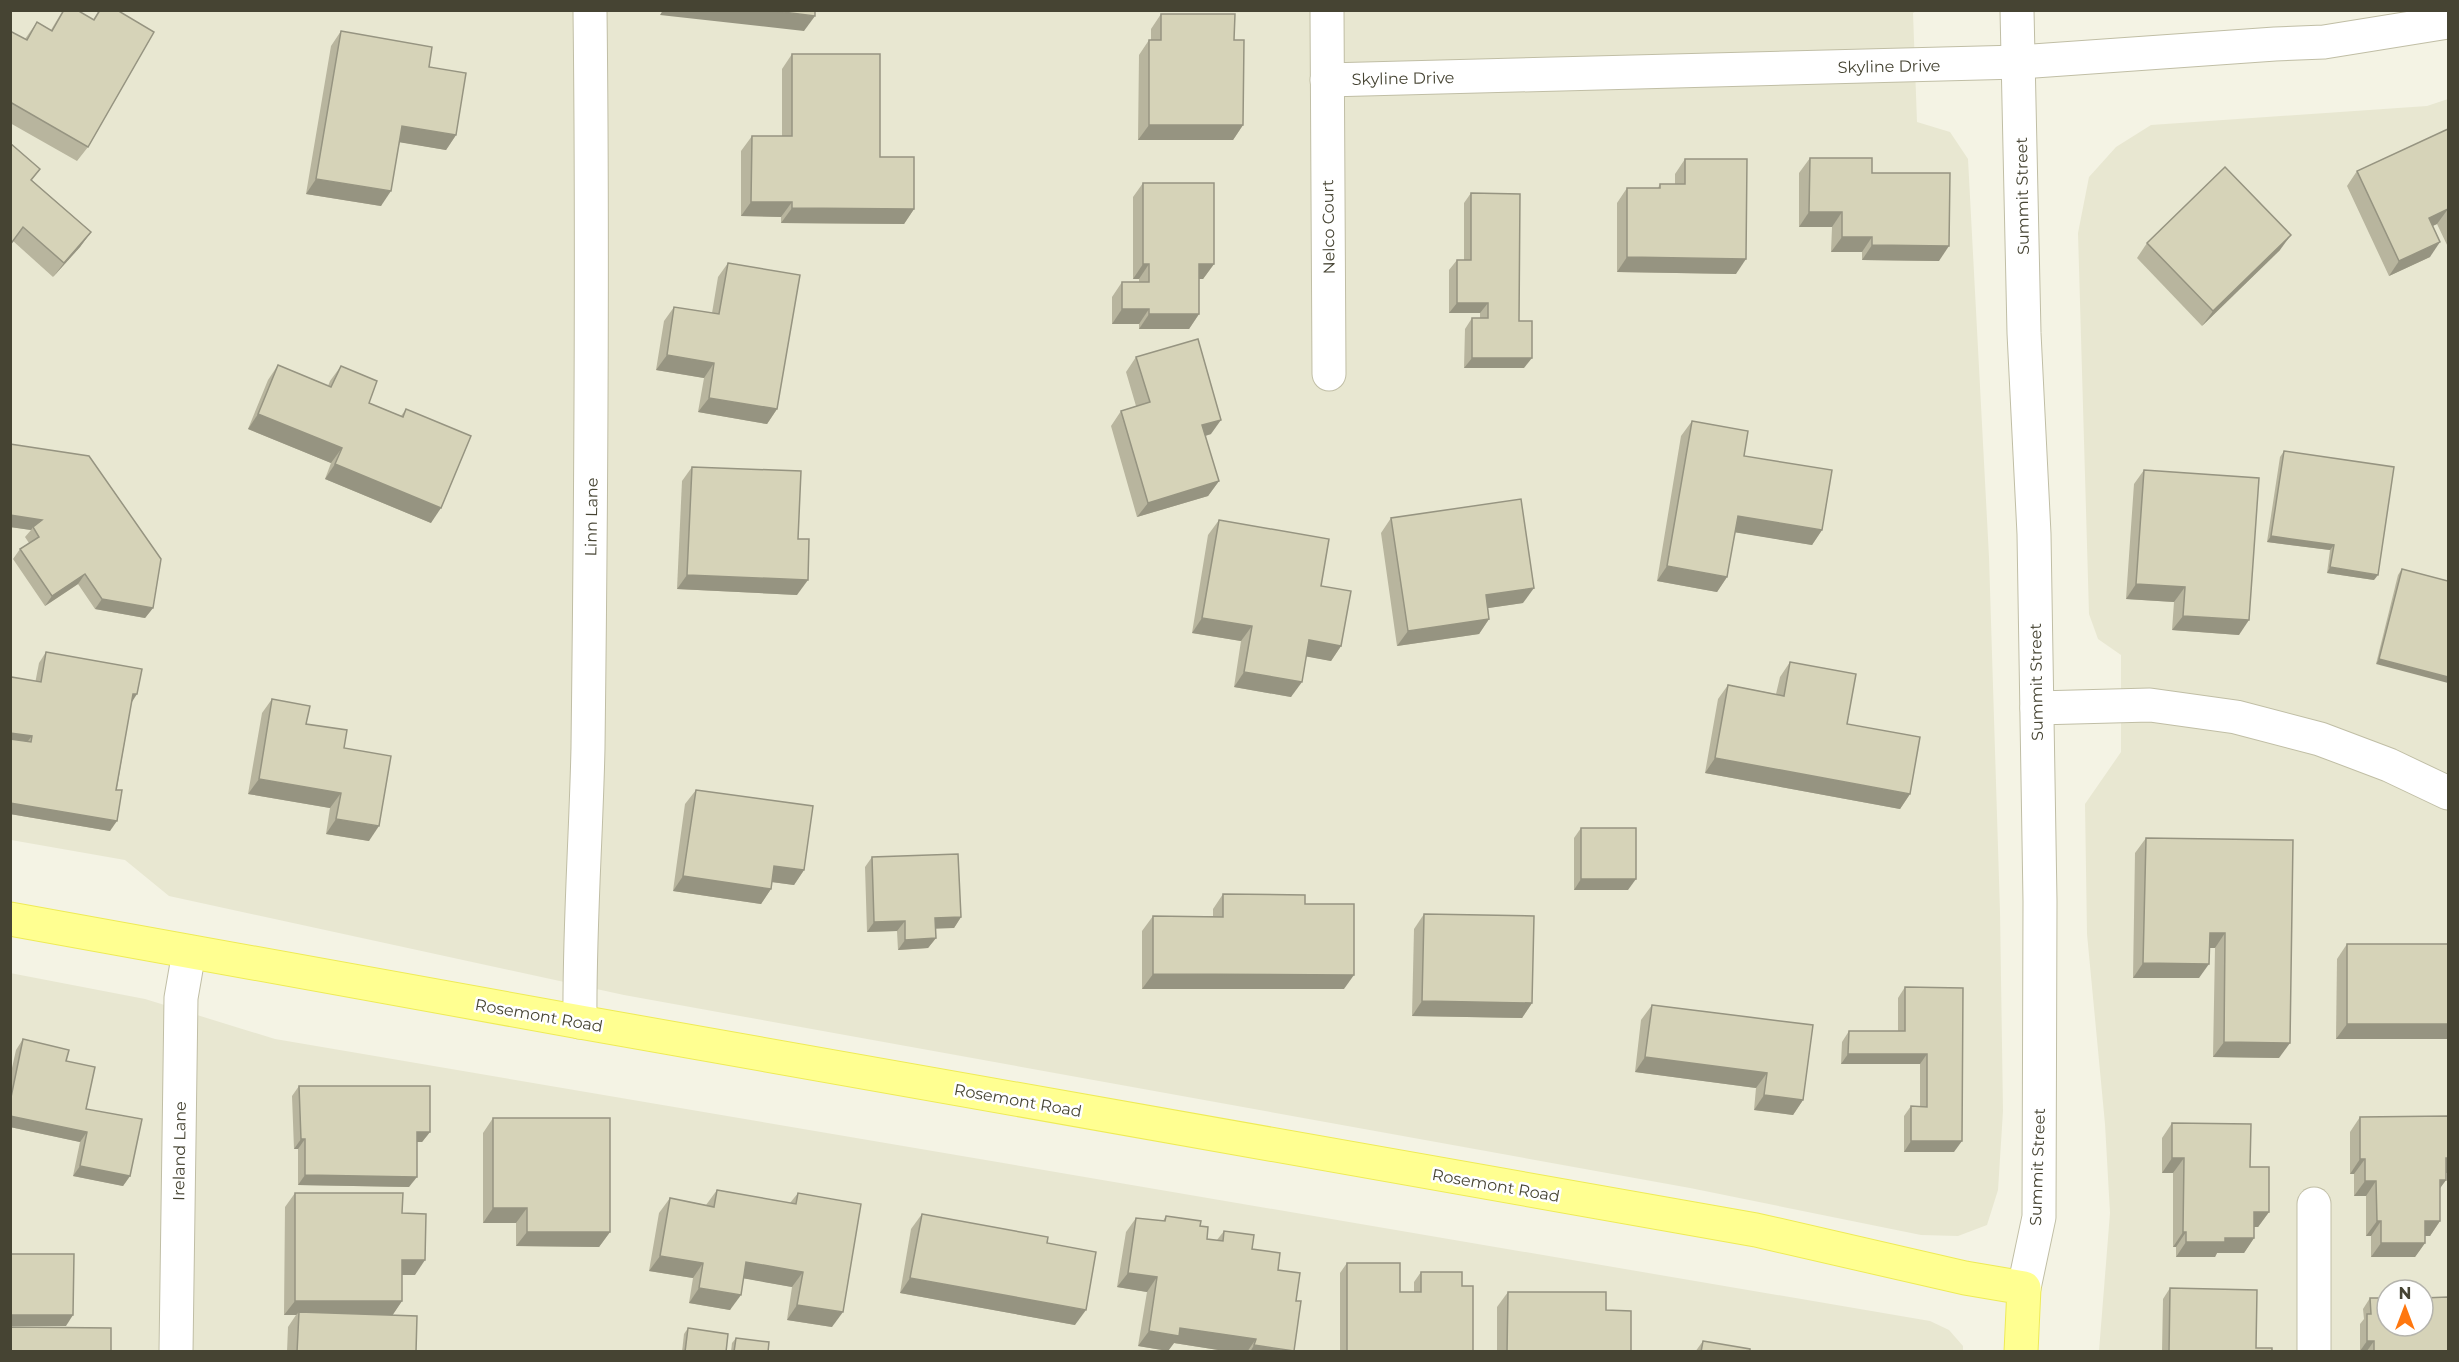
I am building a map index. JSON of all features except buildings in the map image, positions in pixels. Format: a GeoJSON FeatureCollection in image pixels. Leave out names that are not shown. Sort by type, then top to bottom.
{"type":"FeatureCollection","features":[{"type":"Feature","properties":{"kind":"main road","name":"Rosemont Road"},"geometry":{"type":"LineString","coordinates":[[10,919],[580,1023],[1744,1228],[1859,1252],[1965,1278],[2024,1287]]}},
{"type":"Feature","properties":{"kind":"main road","name":"Summit Street"},"geometry":{"type":"LineString","coordinates":[[2020,1352],[2024,1287]]}},
{"type":"Feature","properties":{"kind":"street","name":"Linn Lane"},"geometry":{"type":"LineString","coordinates":[[580,1023],[591,502],[593,247],[590,10]]}},
{"type":"Feature","properties":{"kind":"street","name":"Nelco Court"},"geometry":{"type":"LineString","coordinates":[[1327,10],[1329,374]]}},
{"type":"Feature","properties":{"kind":"street","name":"Summit Street"},"geometry":{"type":"LineString","coordinates":[[2018,10],[2024,333],[2034,534],[2040,901],[2039,1217],[2024,1287]]}},
{"type":"Feature","properties":{"kind":"street","name":"Skyline Drive"},"geometry":{"type":"LineString","coordinates":[[1327,80],[2019,62],[2324,42],[2448,22]]}},
{"type":"Feature","properties":{"kind":"street"},"geometry":{"type":"LineString","coordinates":[[2037,708],[2150,705],[2236,717],[2320,739],[2389,765],[2448,793]]}},
{"type":"Feature","properties":{"kind":"street","name":"Ireland Lane"},"geometry":{"type":"LineString","coordinates":[[176,1352],[181,998],[189,952]]}},
{"type":"Feature","properties":{"kind":"street"},"geometry":{"type":"LineString","coordinates":[[2314,1204],[2314,1352]]}},
{"type":"Feature","properties":{"kind":"shaded area"},"geometry":{"type":"Polygon","coordinates":[[[10,11],[1916,11],[1913,13],[1917,122],[1950,132],[1968,159],[1989,557],[2000,912],[2003,1111],[1998,1190],[1987,1225],[1958,1236],[1921,1235],[1690,1188],[624,995],[169,896],[125,860],[11,840],[10,11]]]}},
{"type":"Feature","properties":{"kind":"shaded area"},"geometry":{"type":"Polygon","coordinates":[[[2448,99],[2448,1351],[2099,1351],[2110,1213],[2105,1124],[2087,934],[2085,804],[2121,752],[2121,655],[2098,639],[2089,614],[2078,233],[2089,177],[2116,147],[2151,125],[2427,106],[2448,99]]]}},
{"type":"Feature","properties":{"kind":"shaded area"},"geometry":{"type":"Polygon","coordinates":[[[10,973],[145,999],[275,1039],[1930,1321],[1949,1330],[1963,1346],[1963,1351],[11,1351],[10,973]]]}}]}
